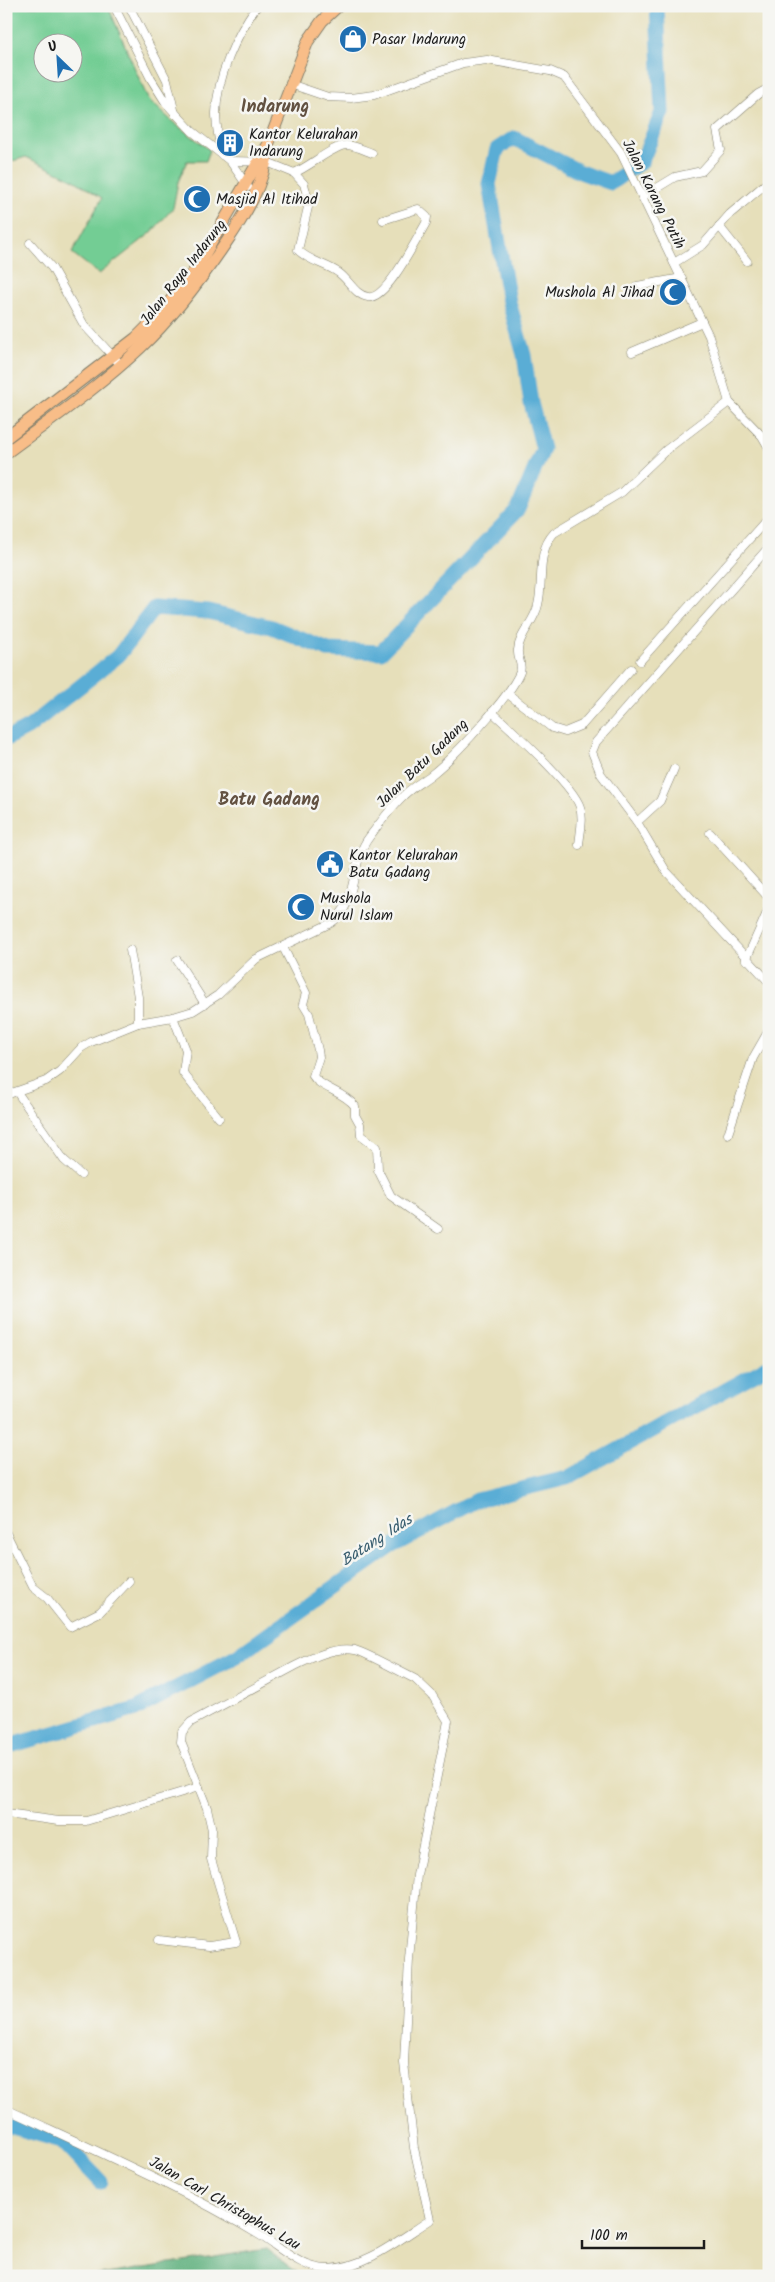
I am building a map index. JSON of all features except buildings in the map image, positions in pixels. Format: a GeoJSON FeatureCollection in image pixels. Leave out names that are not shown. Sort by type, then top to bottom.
{"type":"FeatureCollection","features":[{"type":"Feature","properties":{"kind":"highway","name":"Jalan Raya Indarung"},"geometry":{"type":"LineString","coordinates":[[6,453],[117,361],[159,329],[190,292],[238,225],[254,195],[261,163],[290,84],[311,35],[338,6]]}},
{"type":"Feature","properties":{"kind":"highway","name":"Jalan Raya Indarung"},"geometry":{"type":"LineString","coordinates":[[6,438],[117,361],[178,293],[196,268],[261,163]]}},
{"type":"Feature","properties":{"kind":"street"},"geometry":{"type":"LineString","coordinates":[[114,6],[158,91],[175,114],[192,131],[230,161],[254,195]]}},
{"type":"Feature","properties":{"kind":"street"},"geometry":{"type":"LineString","coordinates":[[130,6],[167,80],[175,114]]}},
{"type":"Feature","properties":{"kind":"street"},"geometry":{"type":"LineString","coordinates":[[222,155],[216,123],[219,90],[239,36],[257,6]]}},
{"type":"Feature","properties":{"kind":"street"},"geometry":{"type":"LineString","coordinates":[[132,43],[145,37]]}},
{"type":"Feature","properties":{"kind":"street","name":"Jalan Karang Putih"},"geometry":{"type":"LineString","coordinates":[[290,84],[328,97],[346,99],[374,95],[463,63],[475,61],[487,60],[560,74],[569,83],[621,153],[702,322],[716,358],[729,402],[762,436],[769,448]]}},
{"type":"Feature","properties":{"kind":"street"},"geometry":{"type":"LineString","coordinates":[[641,195],[675,177],[696,174],[706,168],[721,150],[717,130],[758,94],[769,88]]}},
{"type":"Feature","properties":{"kind":"street"},"geometry":{"type":"LineString","coordinates":[[294,173],[306,168],[340,146],[353,146],[372,153]]}},
{"type":"Feature","properties":{"kind":"street"},"geometry":{"type":"LineString","coordinates":[[230,161],[261,163],[294,173],[304,184],[309,197],[298,250],[338,272],[356,290],[368,297],[378,296],[388,286],[426,224],[427,217],[418,209],[384,220]]}},
{"type":"Feature","properties":{"kind":"street"},"geometry":{"type":"LineString","coordinates":[[674,263],[704,245],[730,214],[769,181]]}},
{"type":"Feature","properties":{"kind":"street"},"geometry":{"type":"LineString","coordinates":[[719,226],[747,261]]}},
{"type":"Feature","properties":{"kind":"street"},"geometry":{"type":"LineString","coordinates":[[30,243],[52,268],[84,325],[117,361]]}},
{"type":"Feature","properties":{"kind":"street"},"geometry":{"type":"LineString","coordinates":[[638,286],[682,278]]}},
{"type":"Feature","properties":{"kind":"street"},"geometry":{"type":"LineString","coordinates":[[632,352],[702,322]]}},
{"type":"Feature","properties":{"kind":"street","name":"Jalan Batu Gadang"},"geometry":{"type":"LineString","coordinates":[[6,1095],[18,1092],[55,1076],[81,1048],[91,1042],[138,1023],[173,1018],[205,1004],[229,986],[250,963],[331,923],[342,915],[347,905],[360,852],[368,838],[399,800],[441,766],[508,694],[521,669],[518,654],[519,643],[538,605],[544,550],[550,538],[554,533],[622,492],[666,450],[729,402]]}},
{"type":"Feature","properties":{"kind":"street"},"geometry":{"type":"LineString","coordinates":[[640,661],[769,517]]}},
{"type":"Feature","properties":{"kind":"street"},"geometry":{"type":"LineString","coordinates":[[769,547],[593,747],[593,759],[601,774],[637,822],[666,872],[746,960],[769,982]]}},
{"type":"Feature","properties":{"kind":"street"},"geometry":{"type":"LineString","coordinates":[[508,694],[552,728],[564,732],[582,725],[631,669]]}},
{"type":"Feature","properties":{"kind":"street"},"geometry":{"type":"LineString","coordinates":[[492,712],[519,735],[578,802],[582,817],[579,845]]}},
{"type":"Feature","properties":{"kind":"street"},"geometry":{"type":"LineString","coordinates":[[637,822],[664,795],[674,769]]}},
{"type":"Feature","properties":{"kind":"street"},"geometry":{"type":"LineString","coordinates":[[710,833],[769,898]]}},
{"type":"Feature","properties":{"kind":"street"},"geometry":{"type":"LineString","coordinates":[[746,960],[769,908]]}},
{"type":"Feature","properties":{"kind":"street"},"geometry":{"type":"LineString","coordinates":[[283,947],[306,993],[303,1004],[309,1014],[319,1054],[313,1076],[320,1085],[333,1088],[356,1106],[355,1116],[360,1124],[361,1135],[377,1147],[378,1170],[391,1196],[438,1229]]}},
{"type":"Feature","properties":{"kind":"street"},"geometry":{"type":"LineString","coordinates":[[130,950],[138,998],[138,1023]]}},
{"type":"Feature","properties":{"kind":"street"},"geometry":{"type":"LineString","coordinates":[[177,960],[205,1004]]}},
{"type":"Feature","properties":{"kind":"street"},"geometry":{"type":"LineString","coordinates":[[173,1018],[186,1053],[183,1073],[219,1118]]}},
{"type":"Feature","properties":{"kind":"street"},"geometry":{"type":"LineString","coordinates":[[728,1134],[754,1058],[769,1030]]}},
{"type":"Feature","properties":{"kind":"street"},"geometry":{"type":"LineString","coordinates":[[18,1092],[64,1160],[81,1175]]}},
{"type":"Feature","properties":{"kind":"street"},"geometry":{"type":"LineString","coordinates":[[6,1533],[33,1587],[47,1598],[70,1627],[75,1627],[107,1606],[129,1581]]}},
{"type":"Feature","properties":{"kind":"street","name":"Jalan Carl Christophus Lau"},"geometry":{"type":"LineString","coordinates":[[6,2109],[121,2160],[261,2236],[312,2267],[345,2267],[374,2255],[430,2220],[414,2148],[404,2063],[409,1959],[417,1875],[448,1721],[432,1695],[415,1679],[355,1650],[332,1652],[312,1657],[191,1722],[186,1727],[182,1732],[181,1742],[200,1787]]}},
{"type":"Feature","properties":{"kind":"street"},"geometry":{"type":"LineString","coordinates":[[6,1814],[59,1821],[86,1821],[200,1787],[212,1830],[211,1859],[236,1942],[209,1946],[158,1940]]}},
{"type":"Feature","properties":{"kind":"green space"},"geometry":{"type":"Polygon","coordinates":[[[6,6],[108,6],[148,99],[174,123],[210,150],[206,161],[187,161],[178,182],[173,208],[151,233],[99,274],[72,253],[102,198],[74,180],[26,157],[6,163],[6,6]]]}},
{"type":"Feature","properties":{"kind":"green space"},"geometry":{"type":"Polygon","coordinates":[[[266,2249],[302,2276],[93,2276],[266,2249]]]}},
{"type":"Feature","properties":{"kind":"waterway"},"geometry":{"type":"LineString","coordinates":[[6,739],[29,727],[118,656],[154,608],[208,612],[272,627],[328,650],[381,652],[518,509],[543,449],[531,403],[524,355],[509,302],[489,184],[497,149],[514,138],[580,172],[611,183],[642,161],[662,112],[657,6]]}},
{"type":"Feature","properties":{"kind":"waterway","name":"Batang Idas"},"geometry":{"type":"LineString","coordinates":[[6,1747],[136,1709],[236,1657],[391,1547],[477,1500],[567,1478],[769,1366]]}},
{"type":"Feature","properties":{"kind":"waterway"},"geometry":{"type":"LineString","coordinates":[[6,2125],[62,2141],[101,2182]]}},
{"type":"Feature","properties":{"kind":"place","name":"Pasar Indarung"},"geometry":{"type":"Point","coordinates":[353,39]}},
{"type":"Feature","properties":{"kind":"place","name":"Kantor Kelurahan Indarung"},"geometry":{"type":"Point","coordinates":[230,143]}},
{"type":"Feature","properties":{"kind":"place","name":"Masjid Al Itihad"},"geometry":{"type":"Point","coordinates":[197,199]}},
{"type":"Feature","properties":{"kind":"place","name":"Mushola Al Jihad"},"geometry":{"type":"Point","coordinates":[673,292]}},
{"type":"Feature","properties":{"kind":"place","name":"Kantor Kelurahan Batu Gadang"},"geometry":{"type":"Point","coordinates":[330,864]}},
{"type":"Feature","properties":{"kind":"place","name":"Mushola Nurul Islam"},"geometry":{"type":"Point","coordinates":[301,907]}},
{"type":"Feature","properties":{"kind":"district","name":"Indarung"},"geometry":{"type":"Point","coordinates":[275,106]}},
{"type":"Feature","properties":{"kind":"district","name":"Batu Gadang"},"geometry":{"type":"Point","coordinates":[269,799]}}]}
